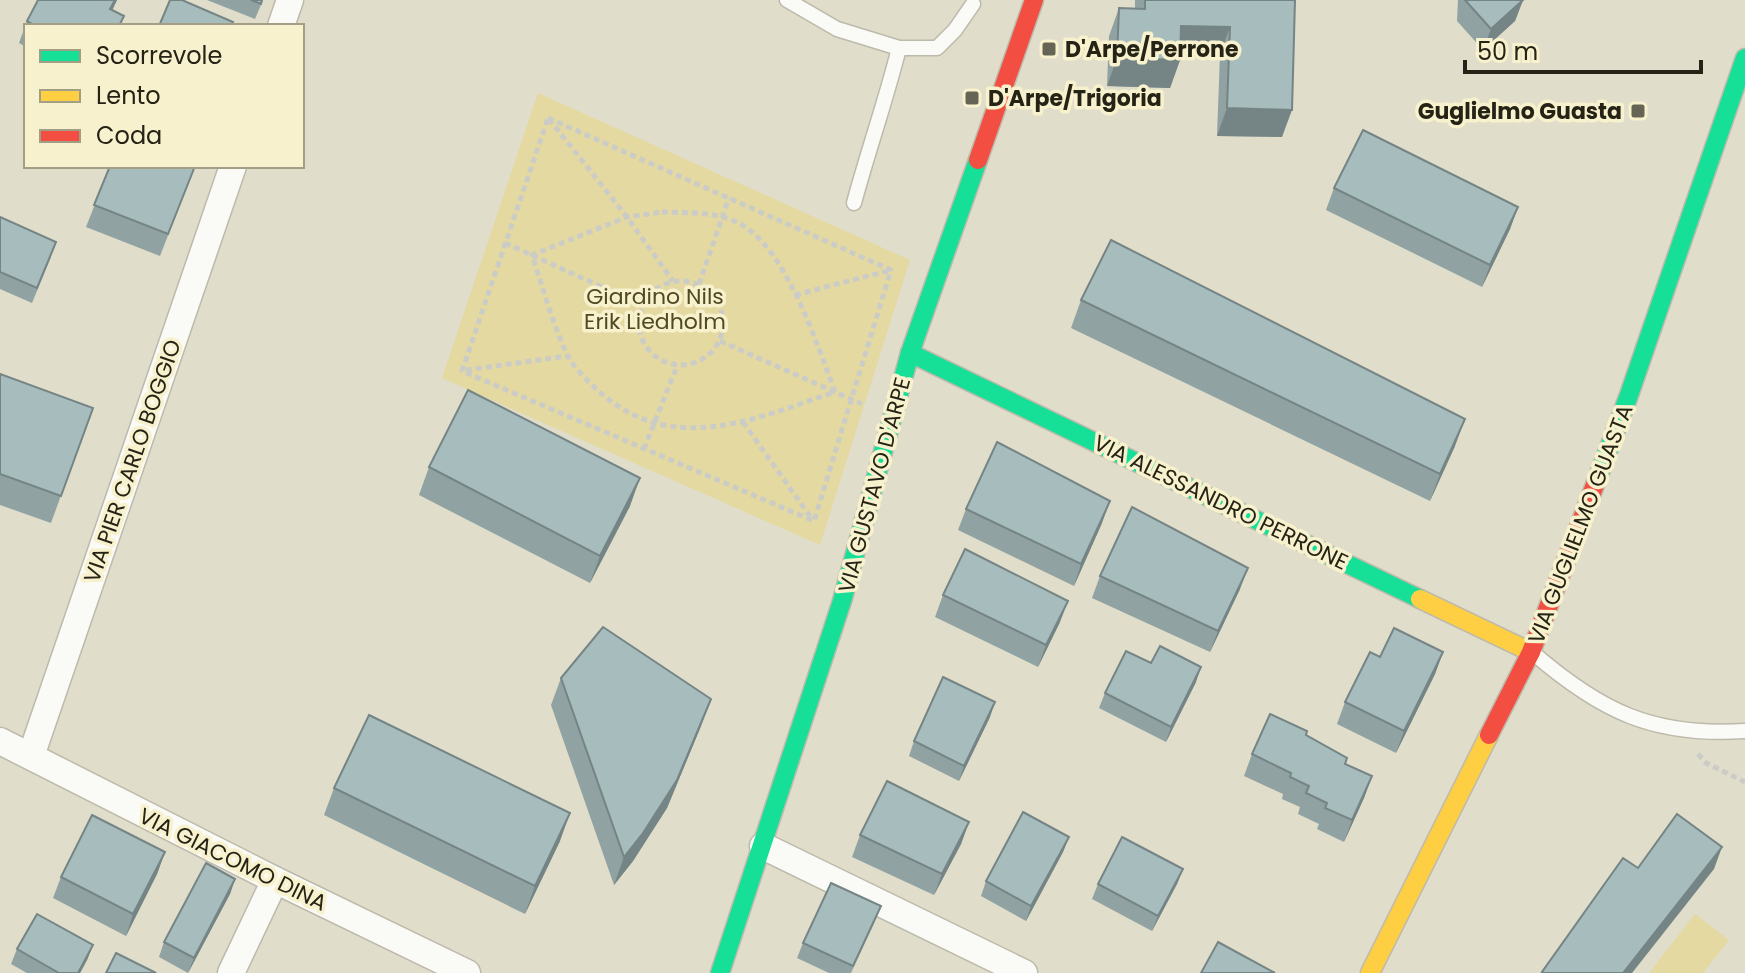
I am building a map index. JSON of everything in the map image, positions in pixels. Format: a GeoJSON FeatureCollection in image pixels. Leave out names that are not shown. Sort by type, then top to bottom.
{"type":"FeatureCollection","features":[{"type":"Feature","properties":{"kind":"street"},"geometry":{"type":"LineString","coordinates":[[282,24],[290,0]]}},
{"type":"Feature","properties":{"kind":"street","name":"VIA GUSTAVO D'ARPE"},"geometry":{"type":"LineString","coordinates":[[720,973],[862,534],[910,353],[1034,0]]}},
{"type":"Feature","properties":{"kind":"street","name":"VIA GUGLIELMO GUASTA"},"geometry":{"type":"LineString","coordinates":[[1370,973],[1531,652],[1629,395],[1745,58]]}},
{"type":"Feature","properties":{"kind":"street","name":"VIA PIER CARLO BOGGIO"},"geometry":{"type":"LineString","coordinates":[[31,756],[232,168]]}},
{"type":"Feature","properties":{"kind":"street","name":"VIA ALESSANDRO PERRONE"},"geometry":{"type":"LineString","coordinates":[[910,353],[1531,652]]}},
{"type":"Feature","properties":{"kind":"street","name":"VIA GIACOMO DINA"},"geometry":{"type":"LineString","coordinates":[[0,741],[467,973]]}},
{"type":"Feature","properties":{"kind":"street"},"geometry":{"type":"LineString","coordinates":[[763,846],[1024,973]]}},
{"type":"Feature","properties":{"kind":"street"},"geometry":{"type":"LineString","coordinates":[[231,973],[275,880]]}},
{"type":"Feature","properties":{"kind":"lane"},"geometry":{"type":"LineString","coordinates":[[787,0],[837,29],[899,48],[937,48],[955,30],[973,4]]}},
{"type":"Feature","properties":{"kind":"lane"},"geometry":{"type":"LineString","coordinates":[[854,203],[899,48]]}},
{"type":"Feature","properties":{"kind":"lane"},"geometry":{"type":"LineString","coordinates":[[1531,652],[1597,701],[1648,724],[1680,731],[1745,731]]}},
{"type":"Feature","properties":{"kind":"path"},"geometry":{"type":"LineString","coordinates":[[548,118],[891,270]]}},
{"type":"Feature","properties":{"kind":"path"},"geometry":{"type":"LineString","coordinates":[[548,118],[627,217],[673,281]]}},
{"type":"Feature","properties":{"kind":"path"},"geometry":{"type":"LineString","coordinates":[[462,371],[548,118]]}},
{"type":"Feature","properties":{"kind":"path"},"geometry":{"type":"LineString","coordinates":[[699,284],[729,198]]}},
{"type":"Feature","properties":{"kind":"path"},"geometry":{"type":"LineString","coordinates":[[532,255],[627,217],[662,212],[702,213],[743,225],[780,266],[808,322],[835,392]]}},
{"type":"Feature","properties":{"kind":"path"},"geometry":{"type":"LineString","coordinates":[[505,243],[642,305]]}},
{"type":"Feature","properties":{"kind":"path"},"geometry":{"type":"LineString","coordinates":[[532,255],[568,356],[594,387],[618,407],[654,424],[687,429],[725,427],[835,392]]}},
{"type":"Feature","properties":{"kind":"path"},"geometry":{"type":"LineString","coordinates":[[795,295],[891,270]]}},
{"type":"Feature","properties":{"kind":"path"},"geometry":{"type":"LineString","coordinates":[[814,521],[891,270]]}},
{"type":"Feature","properties":{"kind":"path"},"geometry":{"type":"LineString","coordinates":[[686,280],[699,284],[710,292],[723,314],[720,341],[713,352],[690,365],[677,366],[664,362],[652,355],[644,344],[639,318],[642,305],[660,286],[673,281],[686,280]]}},
{"type":"Feature","properties":{"kind":"path"},"geometry":{"type":"LineString","coordinates":[[720,341],[892,418]]}},
{"type":"Feature","properties":{"kind":"path"},"geometry":{"type":"LineString","coordinates":[[462,371],[568,356]]}},
{"type":"Feature","properties":{"kind":"path"},"geometry":{"type":"LineString","coordinates":[[644,449],[677,366]]}},
{"type":"Feature","properties":{"kind":"path"},"geometry":{"type":"LineString","coordinates":[[462,371],[814,521]]}},
{"type":"Feature","properties":{"kind":"path"},"geometry":{"type":"LineString","coordinates":[[743,422],[814,521]]}},
{"type":"Feature","properties":{"kind":"path"},"geometry":{"type":"LineString","coordinates":[[1680,731],[1706,763],[1745,782]]}},
{"type":"Feature","properties":{"kind":"green space","name":"Giardino Nils Erik Liedholm"},"geometry":{"type":"Polygon","coordinates":[[[538,93],[910,260],[820,545],[442,378],[538,93]]]}},
{"type":"Feature","properties":{"kind":"green space"},"geometry":{"type":"Polygon","coordinates":[[[1695,914],[1729,940],[1703,973],[1649,973],[1695,914]]]}},
{"type":"Feature","properties":{"kind":"building"},"geometry":{"type":"Polygon","coordinates":[[[38,0],[115,0],[110,9],[124,16],[120,24],[32,24],[27,21],[38,0]]]}},
{"type":"Feature","properties":{"kind":"building"},"geometry":{"type":"Polygon","coordinates":[[[170,0],[182,0],[233,22],[232,24],[160,24],[170,0]]]}},
{"type":"Feature","properties":{"kind":"building"},"geometry":{"type":"Polygon","coordinates":[[[1145,0],[1295,0],[1292,110],[1227,108],[1230,27],[1181,26],[1180,60],[1117,58],[1119,8],[1145,9],[1145,0]]]}},
{"type":"Feature","properties":{"kind":"building"},"geometry":{"type":"Polygon","coordinates":[[[1465,0],[1523,0],[1491,29],[1465,0]]]}},
{"type":"Feature","properties":{"kind":"building"},"geometry":{"type":"Polygon","coordinates":[[[1363,130],[1518,207],[1490,265],[1334,188],[1363,130]]]}},
{"type":"Feature","properties":{"kind":"building"},"geometry":{"type":"Polygon","coordinates":[[[109,168],[194,168],[168,234],[94,205],[109,168]]]}},
{"type":"Feature","properties":{"kind":"building"},"geometry":{"type":"Polygon","coordinates":[[[0,217],[56,242],[37,288],[0,272],[0,217]]]}},
{"type":"Feature","properties":{"kind":"building"},"geometry":{"type":"Polygon","coordinates":[[[1111,240],[1465,419],[1440,474],[1081,300],[1111,240]]]}},
{"type":"Feature","properties":{"kind":"building"},"geometry":{"type":"Polygon","coordinates":[[[0,374],[93,408],[61,496],[0,474],[0,374]]]}},
{"type":"Feature","properties":{"kind":"building"},"geometry":{"type":"Polygon","coordinates":[[[468,390],[640,478],[600,556],[429,467],[468,390]]]}},
{"type":"Feature","properties":{"kind":"building"},"geometry":{"type":"Polygon","coordinates":[[[997,442],[1110,501],[1081,564],[966,509],[997,442]]]}},
{"type":"Feature","properties":{"kind":"building"},"geometry":{"type":"Polygon","coordinates":[[[1132,507],[1248,568],[1218,631],[1100,576],[1132,507]]]}},
{"type":"Feature","properties":{"kind":"building"},"geometry":{"type":"Polygon","coordinates":[[[965,549],[1068,601],[1046,645],[943,595],[965,549]]]}},
{"type":"Feature","properties":{"kind":"building"},"geometry":{"type":"Polygon","coordinates":[[[603,627],[711,699],[677,780],[624,857],[561,678],[603,627]]]}},
{"type":"Feature","properties":{"kind":"building"},"geometry":{"type":"Polygon","coordinates":[[[1394,628],[1443,652],[1404,731],[1345,702],[1370,652],[1380,657],[1394,628]]]}},
{"type":"Feature","properties":{"kind":"building"},"geometry":{"type":"Polygon","coordinates":[[[1160,646],[1201,667],[1171,727],[1105,693],[1126,651],[1151,663],[1160,646]]]}},
{"type":"Feature","properties":{"kind":"building"},"geometry":{"type":"Polygon","coordinates":[[[943,677],[995,702],[964,766],[914,741],[943,677]]]}},
{"type":"Feature","properties":{"kind":"building"},"geometry":{"type":"Polygon","coordinates":[[[1270,714],[1307,731],[1306,735],[1347,758],[1345,764],[1372,776],[1352,820],[1325,808],[1327,803],[1306,793],[1309,786],[1290,777],[1291,773],[1252,754],[1270,714]]]}},
{"type":"Feature","properties":{"kind":"building"},"geometry":{"type":"Polygon","coordinates":[[[369,715],[570,813],[535,886],[334,788],[369,715]]]}},
{"type":"Feature","properties":{"kind":"building"},"geometry":{"type":"Polygon","coordinates":[[[887,781],[969,822],[942,874],[860,835],[887,781]]]}},
{"type":"Feature","properties":{"kind":"building"},"geometry":{"type":"Polygon","coordinates":[[[1023,812],[1069,837],[1031,906],[986,881],[1023,812]]]}},
{"type":"Feature","properties":{"kind":"building"},"geometry":{"type":"Polygon","coordinates":[[[1677,814],[1722,847],[1623,973],[1542,972],[1623,858],[1638,868],[1677,814]]]}},
{"type":"Feature","properties":{"kind":"building"},"geometry":{"type":"Polygon","coordinates":[[[92,815],[165,852],[133,914],[61,877],[92,815]]]}},
{"type":"Feature","properties":{"kind":"building"},"geometry":{"type":"Polygon","coordinates":[[[1122,837],[1183,869],[1158,916],[1098,884],[1122,837]]]}},
{"type":"Feature","properties":{"kind":"building"},"geometry":{"type":"Polygon","coordinates":[[[206,863],[235,879],[194,958],[164,942],[206,863]]]}},
{"type":"Feature","properties":{"kind":"building"},"geometry":{"type":"Polygon","coordinates":[[[831,883],[881,906],[853,966],[803,943],[831,883]]]}},
{"type":"Feature","properties":{"kind":"building"},"geometry":{"type":"Polygon","coordinates":[[[37,914],[93,945],[78,973],[59,973],[17,949],[37,914]]]}},
{"type":"Feature","properties":{"kind":"building"},"geometry":{"type":"Polygon","coordinates":[[[1218,942],[1275,973],[1201,973],[1218,942]]]}},
{"type":"Feature","properties":{"kind":"building"},"geometry":{"type":"Polygon","coordinates":[[[116,953],[156,973],[106,973],[116,953]]]}},
{"type":"Feature","properties":{"kind":"traffic: fast"},"geometry":{"type":"LineString","coordinates":[[1598,477],[1745,58]]}},
{"type":"Feature","properties":{"kind":"traffic: fast"},"geometry":{"type":"LineString","coordinates":[[720,973],[842,601],[910,353],[978,160]]}},
{"type":"Feature","properties":{"kind":"traffic: fast"},"geometry":{"type":"LineString","coordinates":[[910,353],[1420,599]]}},
{"type":"Feature","properties":{"kind":"traffic: slow"},"geometry":{"type":"LineString","coordinates":[[1420,599],[1531,652]]}},
{"type":"Feature","properties":{"kind":"traffic: slow"},"geometry":{"type":"LineString","coordinates":[[1370,973],[1489,735]]}},
{"type":"Feature","properties":{"kind":"traffic: jam"},"geometry":{"type":"LineString","coordinates":[[978,160],[1034,0]]}},
{"type":"Feature","properties":{"kind":"traffic: jam"},"geometry":{"type":"LineString","coordinates":[[1489,735],[1531,652],[1598,477]]}},
{"type":"Feature","properties":{"kind":"place","name":"D'Arpe/Perrone"},"geometry":{"type":"Point","coordinates":[1049,49]}},
{"type":"Feature","properties":{"kind":"place","name":"D'Arpe/Trigoria"},"geometry":{"type":"Point","coordinates":[972,98]}},
{"type":"Feature","properties":{"kind":"place","name":"Guglielmo Guasta"},"geometry":{"type":"Point","coordinates":[1638,111]}}]}
